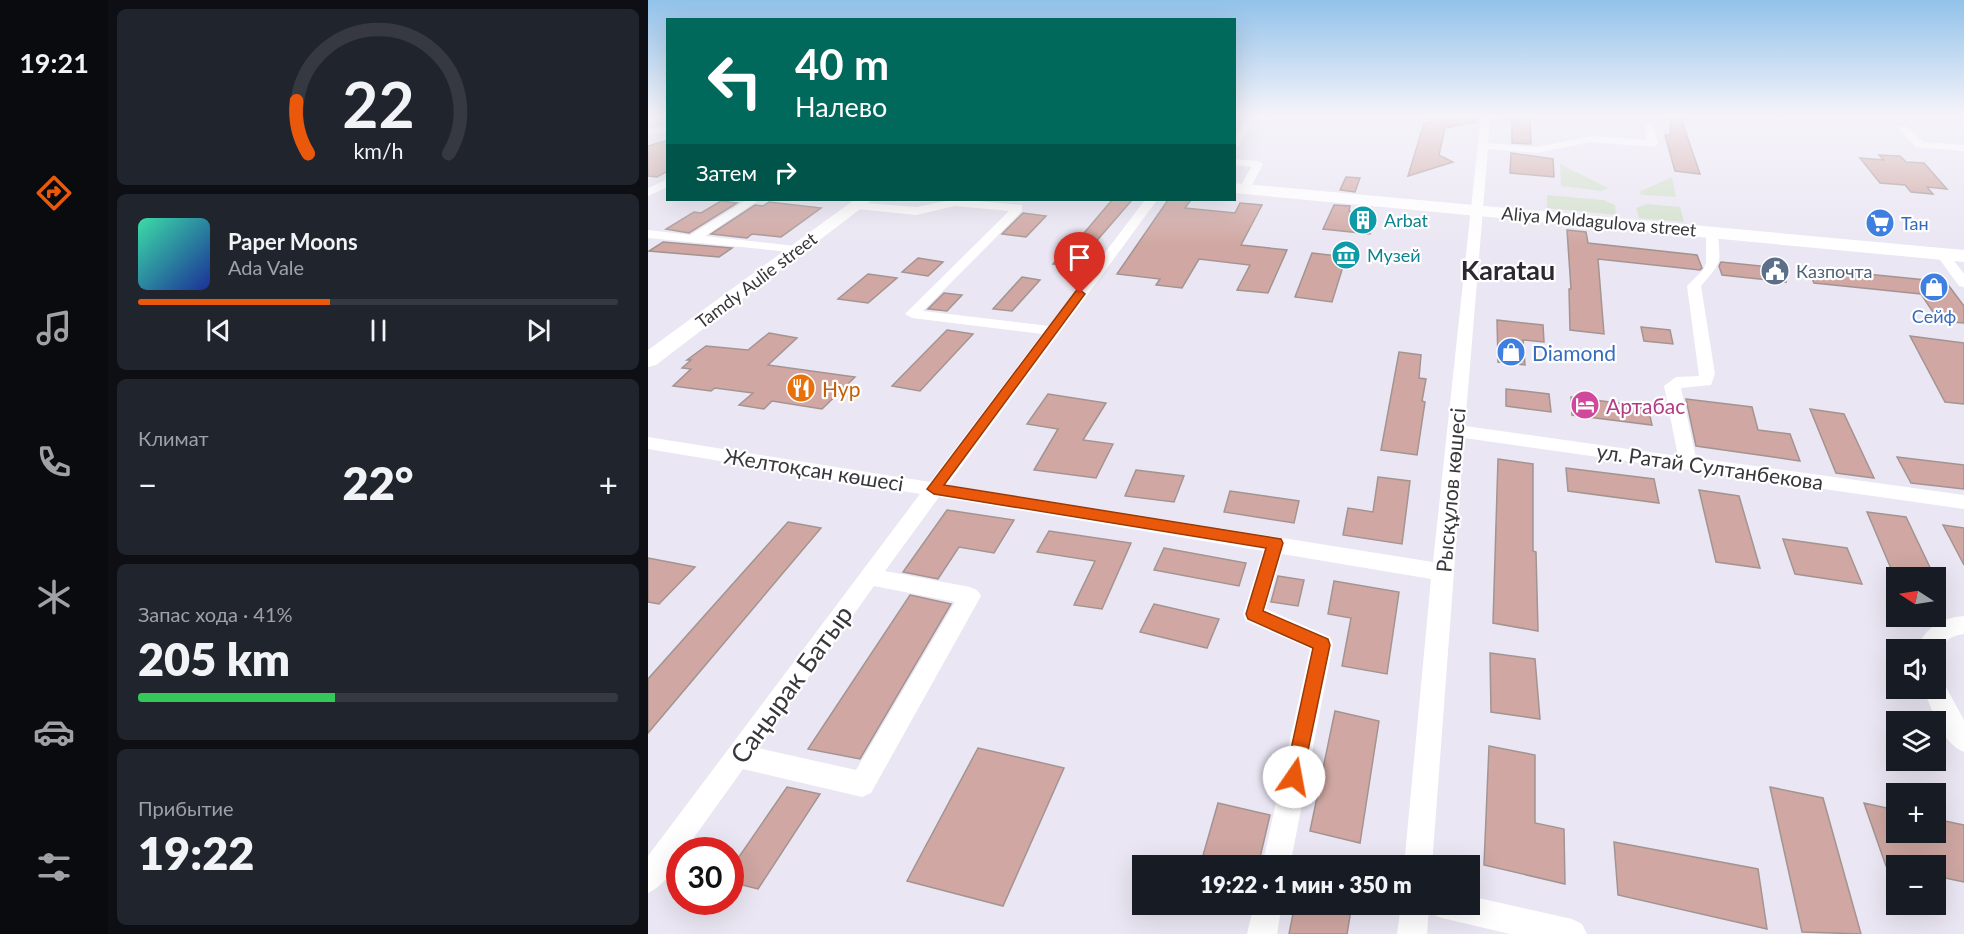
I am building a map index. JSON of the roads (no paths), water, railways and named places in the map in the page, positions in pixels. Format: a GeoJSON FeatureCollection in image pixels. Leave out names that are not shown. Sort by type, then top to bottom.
{"type":"FeatureCollection","features":[{"type":"Feature","properties":{"kind":"street","name":"Рысқұлов көшесі"},"geometry":{"type":"LineString","coordinates":[[1419,855],[1442,572],[1482,159]]}},
{"type":"Feature","properties":{"kind":"street"},"geometry":{"type":"LineString","coordinates":[[1236,162],[1258,164],[1240,189]]}},
{"type":"Feature","properties":{"kind":"street"},"geometry":{"type":"LineString","coordinates":[[648,193],[666,183]]}},
{"type":"Feature","properties":{"kind":"street","name":"Aliya Moldagulova street"},"geometry":{"type":"LineString","coordinates":[[1240,189],[1964,256]]}},
{"type":"Feature","properties":{"kind":"street"},"geometry":{"type":"LineString","coordinates":[[692,239],[751,201]]}},
{"type":"Feature","properties":{"kind":"street","name":"Саңырак Батыр"},"geometry":{"type":"LineString","coordinates":[[648,879],[934,489],[1149,201]]}},
{"type":"Feature","properties":{"kind":"street"},"geometry":{"type":"LineString","coordinates":[[860,202],[915,211],[955,202],[1018,208],[912,314],[1052,331]]}},
{"type":"Feature","properties":{"kind":"street","name":"Tamdy Aulie street"},"geometry":{"type":"LineString","coordinates":[[648,360],[860,202]]}},
{"type":"Feature","properties":{"kind":"street"},"geometry":{"type":"LineString","coordinates":[[1688,463],[1672,386],[1682,381],[1705,381],[1707,374],[1694,286],[1695,282],[1706,275],[1713,263],[1712,232]]}},
{"type":"Feature","properties":{"kind":"street"},"geometry":{"type":"LineString","coordinates":[[648,234],[796,250]]}},
{"type":"Feature","properties":{"kind":"street"},"geometry":{"type":"LineString","coordinates":[[1941,254],[1964,283]]}},
{"type":"Feature","properties":{"kind":"street","name":"ул. Ратай Султанбекова"},"geometry":{"type":"LineString","coordinates":[[1455,430],[1964,502]]}},
{"type":"Feature","properties":{"kind":"street","name":"Желтоқсан көшесі"},"geometry":{"type":"LineString","coordinates":[[648,443],[1275,543],[1442,572]]}},
{"type":"Feature","properties":{"kind":"street"},"geometry":{"type":"LineString","coordinates":[[1275,543],[1254,614],[1322,645],[1278,855]]}},
{"type":"Feature","properties":{"kind":"street"},"geometry":{"type":"LineString","coordinates":[[738,756],[862,784],[970,596],[869,577]]}},
{"type":"Feature","properties":{"kind":"street"},"geometry":{"type":"LineString","coordinates":[[1931,639],[1943,629],[1964,625]]}},
{"type":"Feature","properties":{"kind":"street"},"geometry":{"type":"LineString","coordinates":[[1939,699],[1948,718],[1964,740]]}},
{"type":"Feature","properties":{"kind":"street"},"geometry":{"type":"LineString","coordinates":[[1480,913],[1572,934]]}},
{"type":"Feature","properties":{"kind":"street"},"geometry":{"type":"LineString","coordinates":[[1262,934],[1266,915]]}},
{"type":"Feature","properties":{"kind":"street"},"geometry":{"type":"LineString","coordinates":[[1412,934],[1414,915]]}},
{"type":"Feature","properties":{"kind":"place","name":"Arbat"},"geometry":{"type":"Point","coordinates":[1363,220]}},
{"type":"Feature","properties":{"kind":"place","name":"Тан"},"geometry":{"type":"Point","coordinates":[1880,223]}},
{"type":"Feature","properties":{"kind":"place","name":"Музей"},"geometry":{"type":"Point","coordinates":[1346,255]}},
{"type":"Feature","properties":{"kind":"place","name":"Казпочта"},"geometry":{"type":"Point","coordinates":[1775,271]}},
{"type":"Feature","properties":{"kind":"place","name":"Сейф"},"geometry":{"type":"Point","coordinates":[1934,287]}},
{"type":"Feature","properties":{"kind":"place","name":"Diamond"},"geometry":{"type":"Point","coordinates":[1511,352]}},
{"type":"Feature","properties":{"kind":"place","name":"Нур"},"geometry":{"type":"Point","coordinates":[801,388]}},
{"type":"Feature","properties":{"kind":"place","name":"Артабас"},"geometry":{"type":"Point","coordinates":[1585,405]}},
{"type":"Feature","properties":{"kind":"district","name":"Karatau"},"geometry":{"type":"Point","coordinates":[1508,269]}}]}
